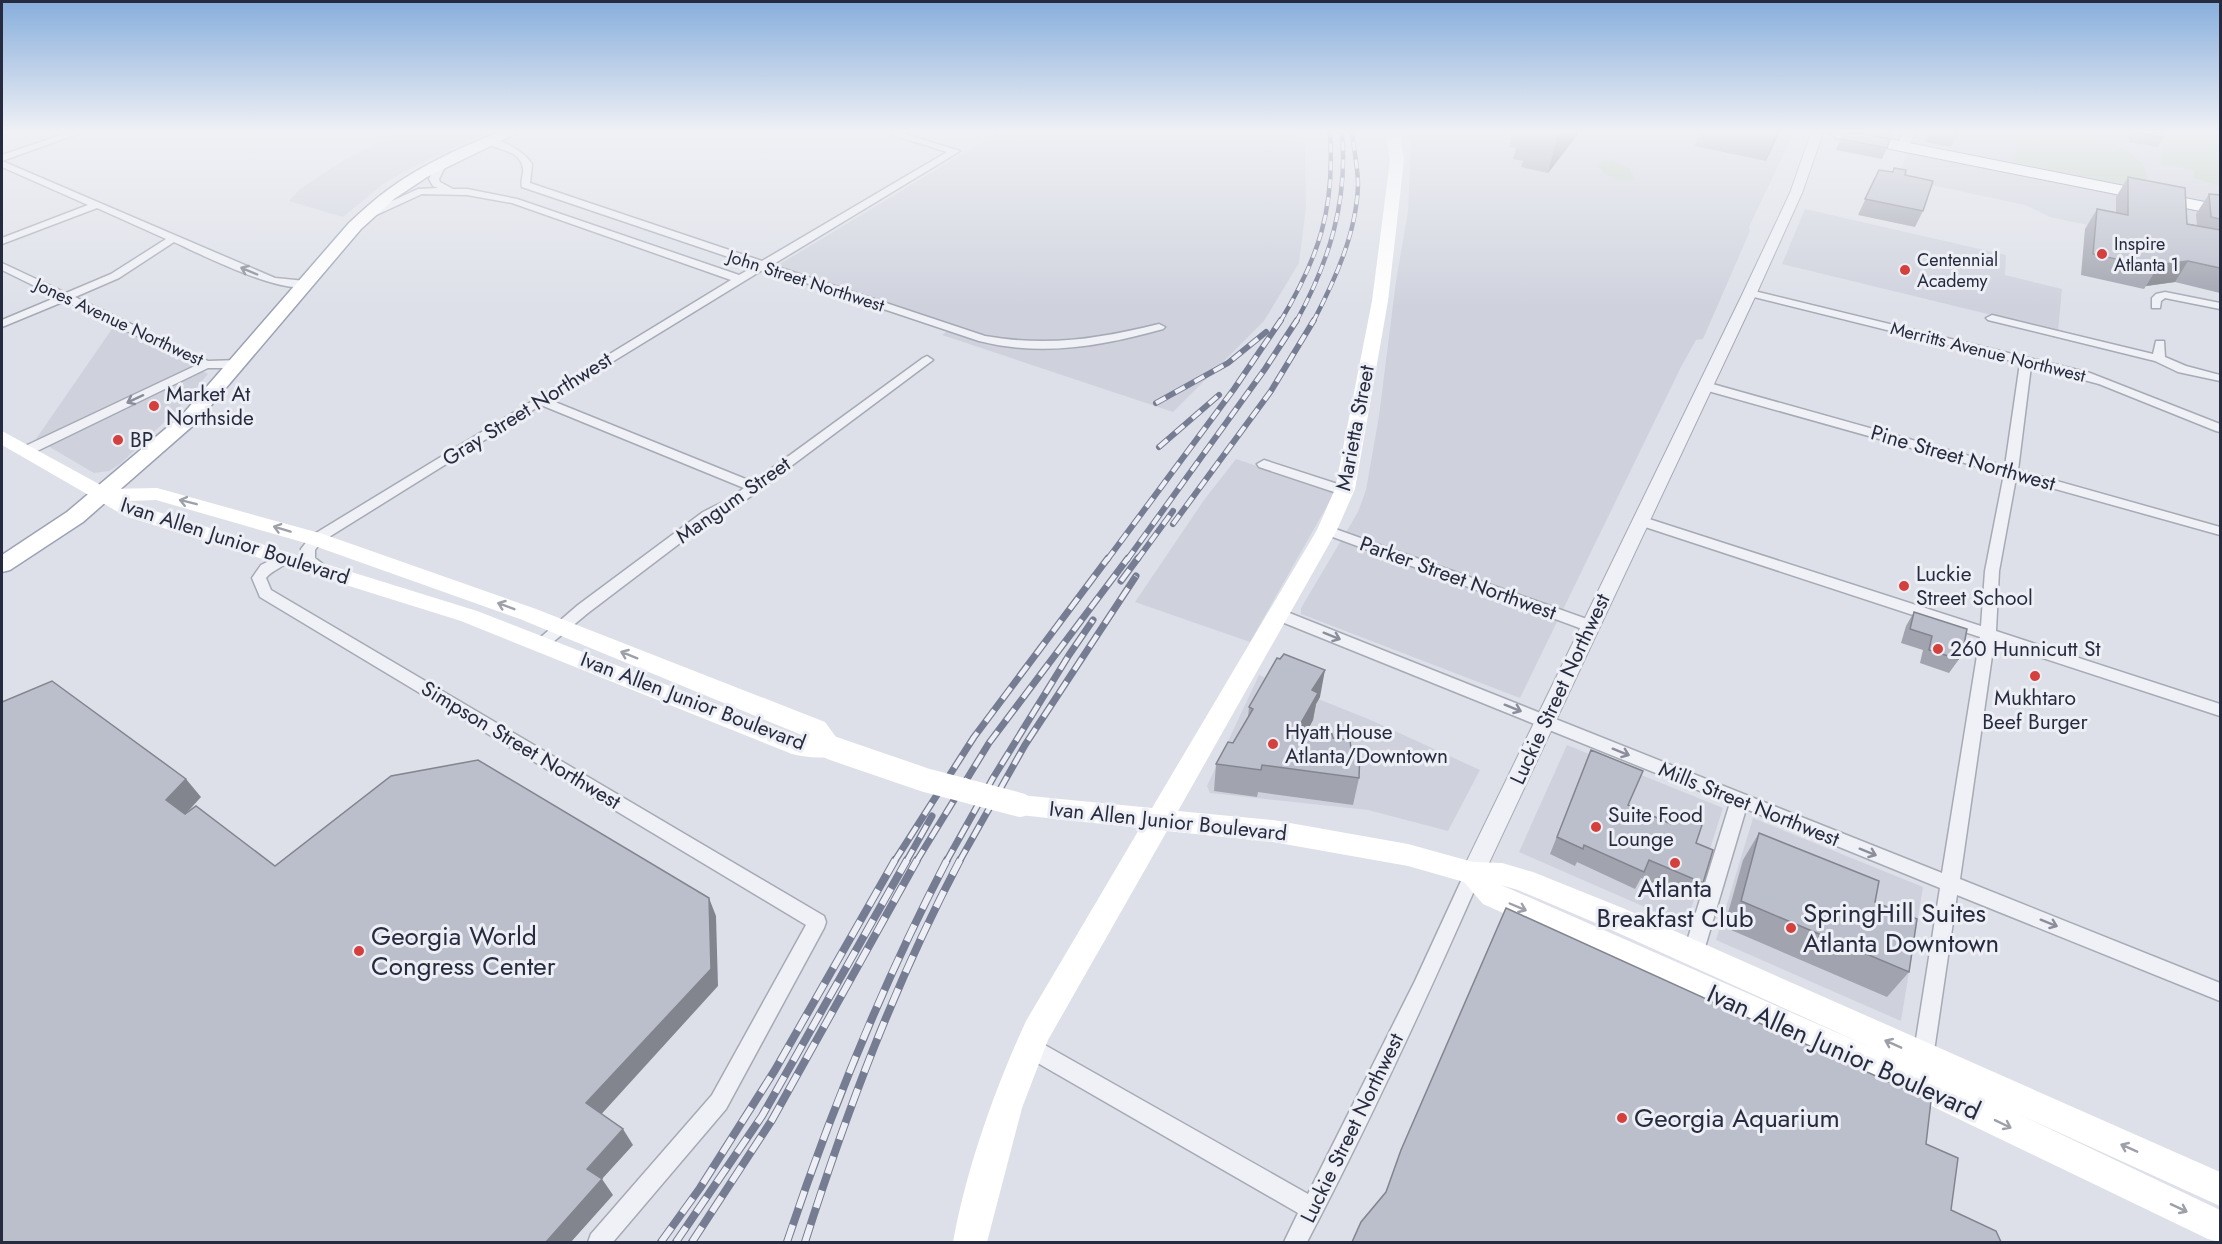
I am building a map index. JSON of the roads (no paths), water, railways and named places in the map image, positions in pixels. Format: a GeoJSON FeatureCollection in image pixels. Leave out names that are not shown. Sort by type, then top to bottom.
{"type":"FeatureCollection","features":[{"type":"Feature","properties":{"kind":"highway"},"geometry":{"type":"LineString","coordinates":[[2126,191],[2220,210]]}},
{"type":"Feature","properties":{"kind":"main road"},"geometry":{"type":"LineString","coordinates":[[2,565],[75,517],[190,418],[367,216],[396,191]]}},
{"type":"Feature","properties":{"kind":"main road","name":"Marietta Street"},"geometry":{"type":"LineString","coordinates":[[970,1242],[1003,1119],[1029,1047],[1326,530],[1344,491],[1380,301],[1393,191]]}},
{"type":"Feature","properties":{"kind":"main road"},"geometry":{"type":"LineString","coordinates":[[2,437],[102,495]]}},
{"type":"Feature","properties":{"kind":"main road","name":"Ivan Allen Junior Boulevard"},"geometry":{"type":"LineString","coordinates":[[102,495],[157,494],[316,539],[398,567],[561,627],[816,729],[832,748]]}},
{"type":"Feature","properties":{"kind":"main road","name":"Ivan Allen Junior Boulevard"},"geometry":{"type":"LineString","coordinates":[[102,495],[132,511],[459,613],[542,643],[678,700],[801,747],[832,748],[918,778],[1020,805],[1273,831],[1408,855],[1473,873],[1502,874],[1523,880],[2220,1189]]}},
{"type":"Feature","properties":{"kind":"main road","name":"Ivan Allen Junior Boulevard"},"geometry":{"type":"LineString","coordinates":[[1473,873],[1492,896],[1924,1086],[2220,1227]]}},
{"type":"Feature","properties":{"kind":"street"},"geometry":{"type":"LineString","coordinates":[[65,191],[273,281],[306,284]]}},
{"type":"Feature","properties":{"kind":"street"},"geometry":{"type":"LineString","coordinates":[[367,216],[421,191]]}},
{"type":"Feature","properties":{"kind":"street"},"geometry":{"type":"LineString","coordinates":[[450,191],[514,201],[739,279]]}},
{"type":"Feature","properties":{"kind":"street","name":"John Street Northwest"},"geometry":{"type":"LineString","coordinates":[[543,191],[983,339],[1010,345],[1037,348],[1088,344],[1159,327]]}},
{"type":"Feature","properties":{"kind":"street","name":"Gray Street Northwest"},"geometry":{"type":"LineString","coordinates":[[316,539],[739,279],[888,191]]}},
{"type":"Feature","properties":{"kind":"street","name":"Luckie Street Northwest"},"geometry":{"type":"LineString","coordinates":[[1295,1242],[1422,987],[1473,873],[1797,191]]}},
{"type":"Feature","properties":{"kind":"street"},"geometry":{"type":"LineString","coordinates":[[2,241],[97,205]]}},
{"type":"Feature","properties":{"kind":"street"},"geometry":{"type":"LineString","coordinates":[[2,324],[123,272],[174,238]]}},
{"type":"Feature","properties":{"kind":"street","name":"Jones Avenue Northwest"},"geometry":{"type":"LineString","coordinates":[[2,266],[206,365],[239,364]]}},
{"type":"Feature","properties":{"kind":"street","name":"Merritts Avenue Northwest"},"geometry":{"type":"LineString","coordinates":[[1750,293],[2110,383],[2174,414],[2220,428]]}},
{"type":"Feature","properties":{"kind":"street"},"geometry":{"type":"LineString","coordinates":[[2156,306],[2156,300],[2165,295],[2220,306]]}},
{"type":"Feature","properties":{"kind":"street"},"geometry":{"type":"LineString","coordinates":[[1992,318],[2159,358],[2182,369],[2220,378]]}},
{"type":"Feature","properties":{"kind":"street"},"geometry":{"type":"LineString","coordinates":[[2159,358],[2160,343]]}},
{"type":"Feature","properties":{"kind":"street","name":"Mangum Street"},"geometry":{"type":"LineString","coordinates":[[542,643],[708,515],[734,502],[927,360]]}},
{"type":"Feature","properties":{"kind":"street"},"geometry":{"type":"LineString","coordinates":[[1923,1058],[1948,883],[1988,634],[1992,571],[2011,471],[2026,361]]}},
{"type":"Feature","properties":{"kind":"street"},"geometry":{"type":"LineString","coordinates":[[26,451],[206,365]]}},
{"type":"Feature","properties":{"kind":"street","name":"Pine Street Northwest"},"geometry":{"type":"LineString","coordinates":[[1705,386],[2220,531]]}},
{"type":"Feature","properties":{"kind":"street"},"geometry":{"type":"LineString","coordinates":[[541,401],[754,487]]}},
{"type":"Feature","properties":{"kind":"street"},"geometry":{"type":"LineString","coordinates":[[1264,464],[1344,491]]}},
{"type":"Feature","properties":{"kind":"street"},"geometry":{"type":"LineString","coordinates":[[1641,521],[2220,710]]}},
{"type":"Feature","properties":{"kind":"street","name":"Parker Street Northwest"},"geometry":{"type":"LineString","coordinates":[[1326,530],[1590,626]]}},
{"type":"Feature","properties":{"kind":"street"},"geometry":{"type":"LineString","coordinates":[[316,539],[308,549],[308,560],[328,573]]}},
{"type":"Feature","properties":{"kind":"street","name":"Simpson Street Northwest"},"geometry":{"type":"LineString","coordinates":[[283,559],[266,568],[259,578],[265,593],[817,922],[719,1102],[599,1242]]}},
{"type":"Feature","properties":{"kind":"street","name":"Mills Street Northwest"},"geometry":{"type":"LineString","coordinates":[[1277,614],[2220,992]]}},
{"type":"Feature","properties":{"kind":"street"},"geometry":{"type":"LineString","coordinates":[[1693,954],[1740,800]]}},
{"type":"Feature","properties":{"kind":"street"},"geometry":{"type":"LineString","coordinates":[[1029,1047],[1313,1209]]}},
{"type":"Feature","properties":{"kind":"railway"},"geometry":{"type":"LineString","coordinates":[[1280,322],[1314,254],[1322,232],[1329,191]]}},
{"type":"Feature","properties":{"kind":"railway"},"geometry":{"type":"LineString","coordinates":[[1296,322],[1327,254],[1334,231],[1341,191]]}},
{"type":"Feature","properties":{"kind":"railway"},"geometry":{"type":"LineString","coordinates":[[1314,320],[1337,273],[1349,238],[1358,191]]}},
{"type":"Feature","properties":{"kind":"railway"},"geometry":{"type":"LineString","coordinates":[[1107,560],[1234,389],[1281,320]]}},
{"type":"Feature","properties":{"kind":"railway"},"geometry":{"type":"LineString","coordinates":[[1127,560],[1265,369],[1297,320]]}},
{"type":"Feature","properties":{"kind":"railway"},"geometry":{"type":"LineString","coordinates":[[1173,524],[1271,391],[1314,320]]}},
{"type":"Feature","properties":{"kind":"railway"},"geometry":{"type":"LineString","coordinates":[[1156,403],[1228,363],[1266,332]]}},
{"type":"Feature","properties":{"kind":"railway"},"geometry":{"type":"LineString","coordinates":[[1159,447],[1219,395]]}},
{"type":"Feature","properties":{"kind":"railway"},"geometry":{"type":"LineString","coordinates":[[1137,560],[1173,511]]}},
{"type":"Feature","properties":{"kind":"railway"},"geometry":{"type":"LineString","coordinates":[[894,862],[974,737],[1108,558]]}},
{"type":"Feature","properties":{"kind":"railway"},"geometry":{"type":"LineString","coordinates":[[916,862],[989,743],[1128,558]]}},
{"type":"Feature","properties":{"kind":"railway"},"geometry":{"type":"LineString","coordinates":[[1121,581],[1138,558]]}},
{"type":"Feature","properties":{"kind":"railway"},"geometry":{"type":"LineString","coordinates":[[959,862],[1025,745],[1136,576]]}},
{"type":"Feature","properties":{"kind":"railway"},"geometry":{"type":"LineString","coordinates":[[946,862],[993,778],[1093,620]]}},
{"type":"Feature","properties":{"kind":"railway"},"geometry":{"type":"LineString","coordinates":[[906,862],[932,816]]}},
{"type":"Feature","properties":{"kind":"railway"},"geometry":{"type":"LineString","coordinates":[[661,1242],[700,1188],[775,1070],[895,860]]}},
{"type":"Feature","properties":{"kind":"railway"},"geometry":{"type":"LineString","coordinates":[[676,1242],[762,1116],[907,860]]}},
{"type":"Feature","properties":{"kind":"railway"},"geometry":{"type":"LineString","coordinates":[[692,1242],[772,1120],[917,860]]}},
{"type":"Feature","properties":{"kind":"railway"},"geometry":{"type":"LineString","coordinates":[[805,1242],[855,1096],[893,1000],[960,860]]}},
{"type":"Feature","properties":{"kind":"railway"},"geometry":{"type":"LineString","coordinates":[[787,1242],[840,1096],[880,1000],[946,862]]}},
{"type":"Feature","properties":{"kind":"place","name":"Inspire Atlanta 1"},"geometry":{"type":"Point","coordinates":[2102,254]}},
{"type":"Feature","properties":{"kind":"place","name":"Centennial Academy"},"geometry":{"type":"Point","coordinates":[1905,270]}},
{"type":"Feature","properties":{"kind":"place","name":"Market At Northside"},"geometry":{"type":"Point","coordinates":[154,406]}},
{"type":"Feature","properties":{"kind":"place","name":"BP"},"geometry":{"type":"Point","coordinates":[118,440]}},
{"type":"Feature","properties":{"kind":"place","name":"Luckie Street School"},"geometry":{"type":"Point","coordinates":[1904,586]}},
{"type":"Feature","properties":{"kind":"place","name":"260 Hunnicutt St"},"geometry":{"type":"Point","coordinates":[1938,649]}},
{"type":"Feature","properties":{"kind":"place","name":"Mukhtaro Beef Burger"},"geometry":{"type":"Point","coordinates":[2035,676]}},
{"type":"Feature","properties":{"kind":"place","name":"Hyatt House Atlanta/Downtown"},"geometry":{"type":"Point","coordinates":[1273,744]}},
{"type":"Feature","properties":{"kind":"place","name":"Suite Food Lounge"},"geometry":{"type":"Point","coordinates":[1596,827]}},
{"type":"Feature","properties":{"kind":"place","name":"Atlanta Breakfast Club"},"geometry":{"type":"Point","coordinates":[1675,863]}},
{"type":"Feature","properties":{"kind":"place","name":"SpringHill Suites Atlanta Downtown"},"geometry":{"type":"Point","coordinates":[1791,928]}},
{"type":"Feature","properties":{"kind":"place","name":"Georgia World Congress Center"},"geometry":{"type":"Point","coordinates":[359,951]}},
{"type":"Feature","properties":{"kind":"place","name":"Georgia Aquarium"},"geometry":{"type":"Point","coordinates":[1622,1118]}}]}
